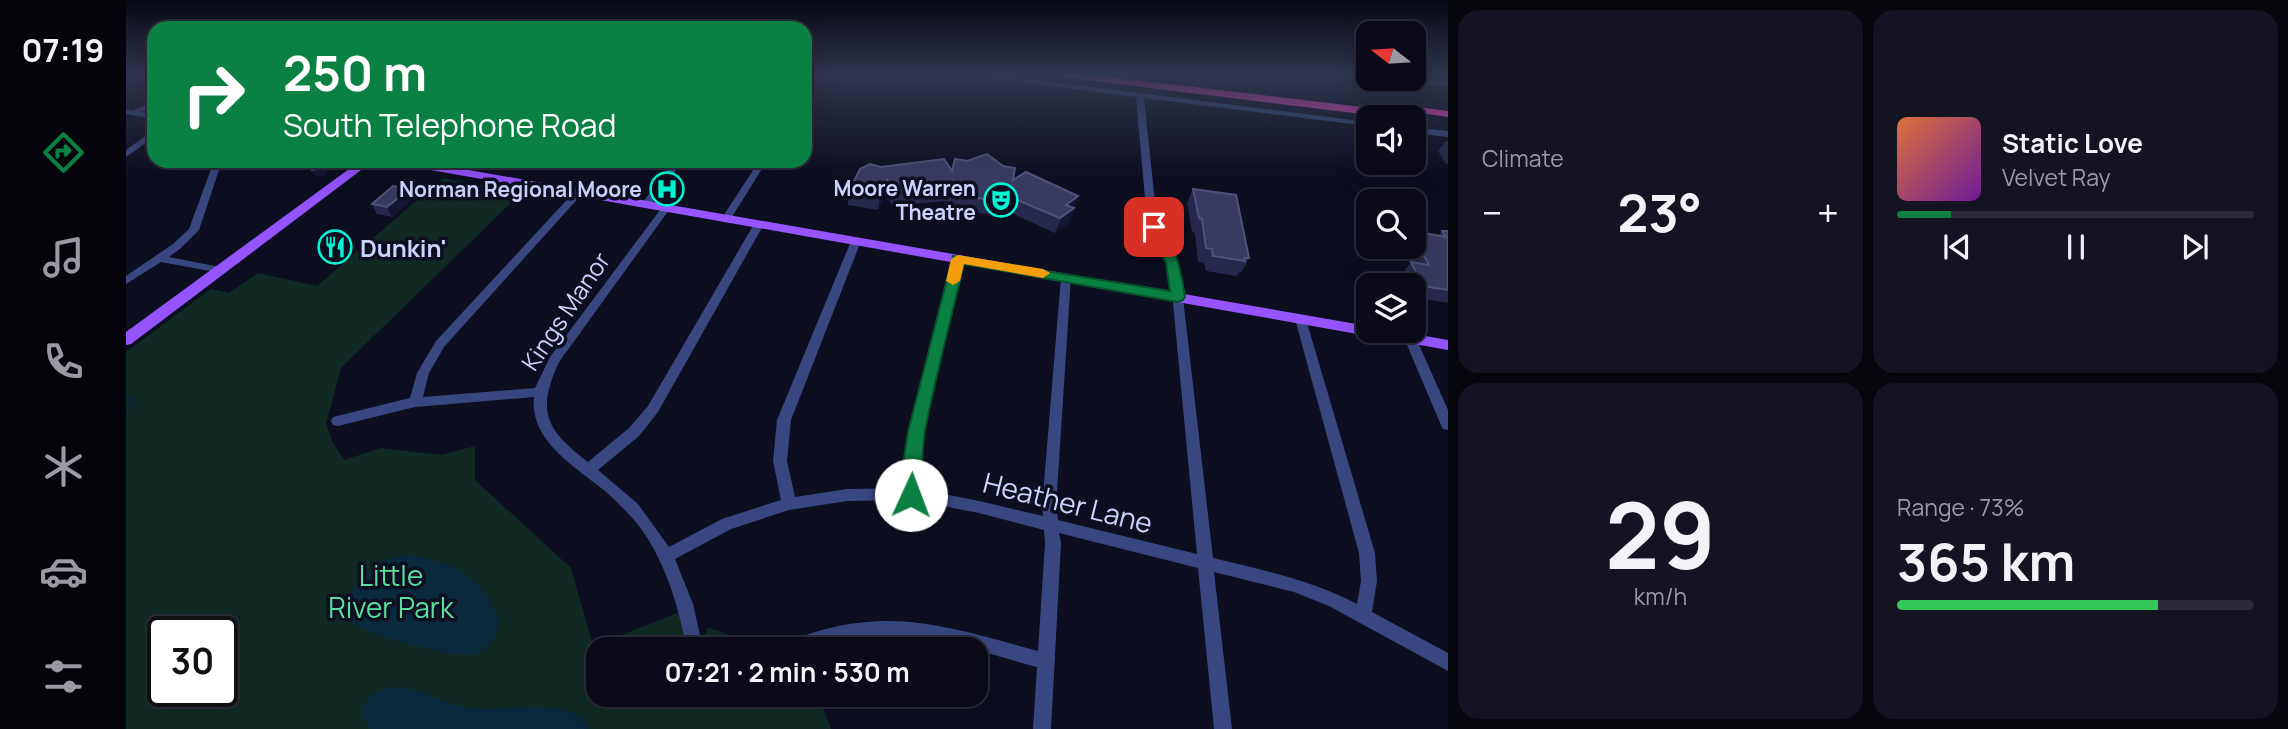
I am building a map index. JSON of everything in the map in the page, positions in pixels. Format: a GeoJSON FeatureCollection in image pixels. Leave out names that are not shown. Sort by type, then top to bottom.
{"type":"FeatureCollection","features":[{"type":"Feature","properties":{"kind":"highway"},"geometry":{"type":"LineString","coordinates":[[1399,108],[1448,114]]}},
{"type":"Feature","properties":{"kind":"highway"},"geometry":{"type":"LineString","coordinates":[[1426,119],[1448,122]]}},
{"type":"Feature","properties":{"kind":"main road"},"geometry":{"type":"LineString","coordinates":[[126,340],[358,168]]}},
{"type":"Feature","properties":{"kind":"main road"},"geometry":{"type":"LineString","coordinates":[[438,168],[1356,329]]}},
{"type":"Feature","properties":{"kind":"main road"},"geometry":{"type":"LineString","coordinates":[[1426,341],[1448,345]]}},
{"type":"Feature","properties":{"kind":"street"},"geometry":{"type":"LineString","coordinates":[[1141,108],[1152,221],[1173,263],[1178,297],[1223,729]]}},
{"type":"Feature","properties":{"kind":"street"},"geometry":{"type":"LineString","coordinates":[[1242,108],[1356,122]]}},
{"type":"Feature","properties":{"kind":"street"},"geometry":{"type":"LineString","coordinates":[[1426,131],[1448,134]]}},
{"type":"Feature","properties":{"kind":"street"},"geometry":{"type":"LineString","coordinates":[[126,154],[147,138]]}},
{"type":"Feature","properties":{"kind":"street"},"geometry":{"type":"LineString","coordinates":[[126,281],[194,230],[216,168]]}},
{"type":"Feature","properties":{"kind":"street"},"geometry":{"type":"LineString","coordinates":[[646,204],[674,168]]}},
{"type":"Feature","properties":{"kind":"street"},"geometry":{"type":"LineString","coordinates":[[727,218],[759,168]]}},
{"type":"Feature","properties":{"kind":"street"},"geometry":{"type":"LineString","coordinates":[[415,402],[423,373],[440,344],[579,192]]}},
{"type":"Feature","properties":{"kind":"street","name":"Kings Manor"},"geometry":{"type":"LineString","coordinates":[[666,208],[554,360],[539,392],[540,414],[550,436],[632,508],[666,556],[687,608],[693,637]]}},
{"type":"Feature","properties":{"kind":"street"},"geometry":{"type":"LineString","coordinates":[[589,470],[634,432],[653,409],[760,224]]}},
{"type":"Feature","properties":{"kind":"street"},"geometry":{"type":"LineString","coordinates":[[789,504],[780,461],[784,420],[856,241]]}},
{"type":"Feature","properties":{"kind":"street"},"geometry":{"type":"LineString","coordinates":[[159,258],[221,270]]}},
{"type":"Feature","properties":{"kind":"street"},"geometry":{"type":"LineString","coordinates":[[911,495],[910,478],[916,432],[958,259]]}},
{"type":"Feature","properties":{"kind":"street"},"geometry":{"type":"LineString","coordinates":[[1042,720],[1053,543],[1049,507],[1066,277]]}},
{"type":"Feature","properties":{"kind":"street"},"geometry":{"type":"LineString","coordinates":[[1301,319],[1367,552],[1369,581],[1363,616]]}},
{"type":"Feature","properties":{"kind":"street"},"geometry":{"type":"LineString","coordinates":[[1412,343],[1448,425]]}},
{"type":"Feature","properties":{"kind":"street"},"geometry":{"type":"LineString","coordinates":[[338,421],[415,402],[539,392]]}},
{"type":"Feature","properties":{"kind":"street","name":"Heather Lane"},"geometry":{"type":"LineString","coordinates":[[666,556],[727,524],[789,504],[847,495],[911,495],[957,502],[1308,590],[1448,662]]}},
{"type":"Feature","properties":{"kind":"street"},"geometry":{"type":"LineString","coordinates":[[825,637],[861,628],[908,627],[958,637]]}},
{"type":"Feature","properties":{"kind":"street"},"geometry":{"type":"LineString","coordinates":[[988,645],[1045,661]]}},
{"type":"Feature","properties":{"kind":"green space","name":"Little River Park"},"geometry":{"type":"Polygon","coordinates":[[[443,178],[522,192],[341,368],[326,424],[333,443],[344,460],[381,448],[441,455],[475,446],[475,480],[571,568],[590,637],[586,637],[586,707],[823,707],[831,729],[126,729],[126,352],[211,289],[229,293],[258,273],[317,286],[443,178]]]}},
{"type":"Feature","properties":{"kind":"green space","name":"Little River Park"},"geometry":{"type":"Polygon","coordinates":[[[680,612],[689,637],[616,637],[680,612]]]}},
{"type":"Feature","properties":{"kind":"green space"},"geometry":{"type":"Polygon","coordinates":[[[708,627],[733,637],[705,637],[708,627]]]}},
{"type":"Feature","properties":{"kind":"water"},"geometry":{"type":"Polygon","coordinates":[[[412,555],[455,568],[485,593],[499,621],[495,636],[485,649],[466,655],[436,651],[371,632],[357,626],[349,618],[345,609],[348,600],[366,574],[390,559],[412,555]]]}},
{"type":"Feature","properties":{"kind":"water"},"geometry":{"type":"Polygon","coordinates":[[[401,687],[468,708],[535,708],[569,712],[582,719],[590,729],[369,729],[361,711],[368,699],[387,688],[401,687]]]}},
{"type":"Feature","properties":{"kind":"building"},"geometry":{"type":"Polygon","coordinates":[[[987,154],[1003,166],[1015,168],[1013,180],[1026,172],[1078,196],[1066,205],[1074,208],[1060,218],[1010,197],[1009,203],[946,193],[948,187],[895,191],[887,180],[880,196],[849,191],[860,169],[870,164],[881,167],[944,159],[952,171],[955,159],[967,161],[987,154]]]}},
{"type":"Feature","properties":{"kind":"building"},"geometry":{"type":"Polygon","coordinates":[[[393,186],[409,189],[387,207],[372,204],[393,186]]]}},
{"type":"Feature","properties":{"kind":"building"},"geometry":{"type":"Polygon","coordinates":[[[1193,189],[1236,195],[1249,258],[1244,258],[1245,261],[1213,256],[1212,249],[1206,248],[1202,219],[1199,218],[1193,189]]]}},
{"type":"Feature","properties":{"kind":"building"},"geometry":{"type":"Polygon","coordinates":[[[1442,231],[1448,231],[1448,290],[1426,286],[1426,273],[1416,273],[1411,262],[1429,265],[1426,259],[1426,233],[1446,237],[1442,231]]]}},
{"type":"Feature","properties":{"kind":"waterway"},"geometry":{"type":"LineString","coordinates":[[126,395],[133,400],[126,413]]}},
{"type":"Feature","properties":{"kind":"slow traffic"},"geometry":{"type":"LineString","coordinates":[[953,281],[958,259],[1043,273]]}},
{"type":"Feature","properties":{"kind":"place","name":"Norman Regional Moore"},"geometry":{"type":"Point","coordinates":[667,189]}},
{"type":"Feature","properties":{"kind":"place","name":"Moore Warren Theatre"},"geometry":{"type":"Point","coordinates":[1001,200]}},
{"type":"Feature","properties":{"kind":"place","name":"Dunkin'"},"geometry":{"type":"Point","coordinates":[335,247]}},
{"type":"Feature","properties":{"kind":"route"},"geometry":{"type":"LineString","coordinates":[[911,495],[910,478],[916,432],[958,259],[1178,297],[1173,263],[1154,227]]}}]}
